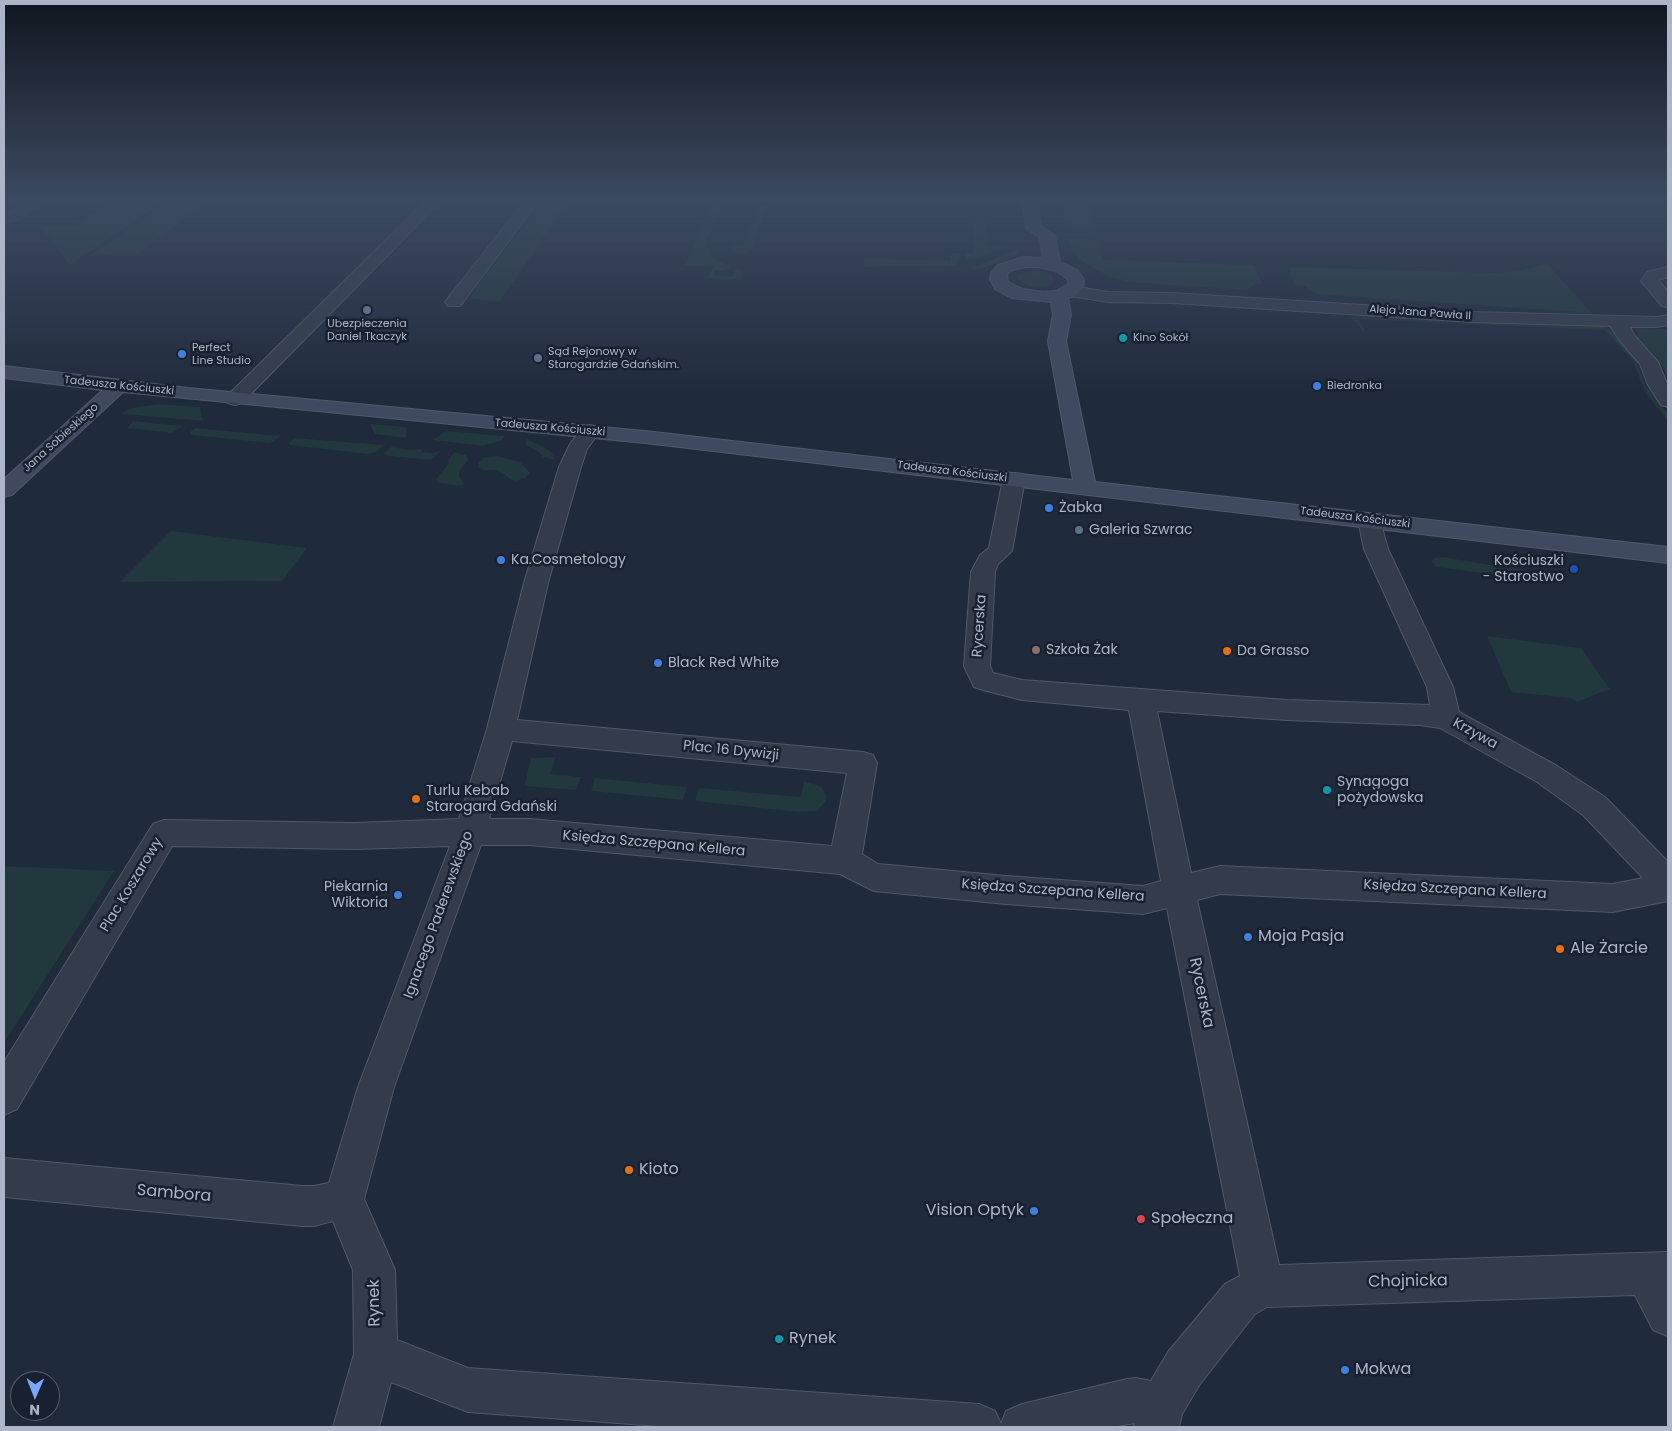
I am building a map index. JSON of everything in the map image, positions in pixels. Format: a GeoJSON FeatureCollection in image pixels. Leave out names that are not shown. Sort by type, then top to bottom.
{"type":"FeatureCollection","features":[{"type":"Feature","properties":{"kind":"street"},"geometry":{"type":"LineString","coordinates":[[235,399],[366,269]]}},
{"type":"Feature","properties":{"kind":"street"},"geometry":{"type":"LineString","coordinates":[[454,302],[480,269]]}},
{"type":"Feature","properties":{"kind":"street"},"geometry":{"type":"LineString","coordinates":[[1003,269],[999,273],[998,279],[1008,290],[1029,297],[1068,289]]}},
{"type":"Feature","properties":{"kind":"street"},"geometry":{"type":"LineString","coordinates":[[1064,269],[1071,273],[1057,341],[1085,487]]}},
{"type":"Feature","properties":{"kind":"street"},"geometry":{"type":"LineString","coordinates":[[1668,272],[1653,275],[1648,281],[1668,302]]}},
{"type":"Feature","properties":{"kind":"street","name":"Aleja Jana Pawła II"},"geometry":{"type":"LineString","coordinates":[[1068,289],[1108,297],[1172,298],[1473,317],[1656,322],[1668,320]]}},
{"type":"Feature","properties":{"kind":"street"},"geometry":{"type":"LineString","coordinates":[[1029,297],[1040,318],[1057,341]]}},
{"type":"Feature","properties":{"kind":"street"},"geometry":{"type":"LineString","coordinates":[[1615,321],[1624,331],[1626,337],[1649,362],[1658,385],[1668,401]]}},
{"type":"Feature","properties":{"kind":"street","name":"Tadeusza Kościuszki"},"geometry":{"type":"LineString","coordinates":[[4,372],[235,399],[590,431],[1668,555]]}},
{"type":"Feature","properties":{"kind":"street","name":"Jana Sobieskiego"},"geometry":{"type":"LineString","coordinates":[[4,490],[118,386]]}},
{"type":"Feature","properties":{"kind":"street","name":"Ignacego Paderewskiego"},"geometry":{"type":"LineString","coordinates":[[344,1199],[376,1087],[470,832],[501,729],[536,583],[570,468],[577,448],[590,431]]}},
{"type":"Feature","properties":{"kind":"street","name":"Rycerska"},"geometry":{"type":"LineString","coordinates":[[1014,479],[1000,551],[988,560],[983,572],[977,666],[983,680],[1022,690],[1141,700],[1287,710],[1420,714],[1446,718]]}},
{"type":"Feature","properties":{"kind":"street","name":"Krzywa"},"geometry":{"type":"LineString","coordinates":[[1369,520],[1376,549],[1440,687],[1446,718],[1547,774],[1594,806],[1638,850],[1668,886]]}},
{"type":"Feature","properties":{"kind":"street","name":"Rycerska"},"geometry":{"type":"LineString","coordinates":[[1141,700],[1179,890],[1264,1286]]}},
{"type":"Feature","properties":{"kind":"street","name":"Plac 16 Dywizji"},"geometry":{"type":"LineString","coordinates":[[501,729],[863,764],[845,861]]}},
{"type":"Feature","properties":{"kind":"street","name":"Księdza Szczepana Kellera"},"geometry":{"type":"LineString","coordinates":[[470,832],[530,832],[845,861],[874,877],[1006,890],[1143,900],[1220,880],[1612,898],[1668,886]]}},
{"type":"Feature","properties":{"kind":"street","name":"Plac Koszarowy"},"geometry":{"type":"LineString","coordinates":[[4,1096],[164,833],[355,836],[470,832]]}},
{"type":"Feature","properties":{"kind":"street","name":"Sambora"},"geometry":{"type":"LineString","coordinates":[[4,1178],[302,1206],[314,1206],[344,1199]]}},
{"type":"Feature","properties":{"kind":"street","name":"Rynek"},"geometry":{"type":"LineString","coordinates":[[344,1199],[374,1270],[376,1354],[356,1427]]}},
{"type":"Feature","properties":{"kind":"street"},"geometry":{"type":"LineString","coordinates":[[1658,1274],[1668,1315]]}},
{"type":"Feature","properties":{"kind":"street","name":"Chojnicka"},"geometry":{"type":"LineString","coordinates":[[1159,1417],[1184,1368],[1240,1298],[1264,1286],[1658,1274]]}},
{"type":"Feature","properties":{"kind":"street"},"geometry":{"type":"LineString","coordinates":[[376,1354],[468,1390],[978,1427]]}},
{"type":"Feature","properties":{"kind":"street"},"geometry":{"type":"LineString","coordinates":[[1022,1427],[1136,1400],[1159,1417]]}},
{"type":"Feature","properties":{"kind":"green space"},"geometry":{"type":"Polygon","coordinates":[[[490,269],[522,269],[500,301],[472,299],[471,295],[490,269]]]}},
{"type":"Feature","properties":{"kind":"green space"},"geometry":{"type":"Polygon","coordinates":[[[712,269],[728,269],[715,270],[712,276],[731,277],[736,269],[743,271],[741,280],[708,278],[712,269]]]}},
{"type":"Feature","properties":{"kind":"green space"},"geometry":{"type":"Polygon","coordinates":[[[1096,269],[1256,269],[1262,284],[1255,284],[1246,290],[1127,282],[1106,275],[1096,269]]]}},
{"type":"Feature","properties":{"kind":"green space"},"geometry":{"type":"Polygon","coordinates":[[[1288,269],[1496,273],[1527,269],[1551,269],[1592,313],[1317,294],[1304,286],[1296,285],[1288,269]]]}},
{"type":"Feature","properties":{"kind":"green space"},"geometry":{"type":"Polygon","coordinates":[[[1037,270],[1051,274],[1054,282],[1039,287],[1028,286],[1018,279],[1019,274],[1037,270]]]}},
{"type":"Feature","properties":{"kind":"green space"},"geometry":{"type":"Polygon","coordinates":[[[1350,317],[1602,326],[1611,331],[1634,355],[1646,386],[1668,414],[1668,421],[1646,394],[1633,361],[1605,330],[1359,319],[1366,334],[1350,317]]]}},
{"type":"Feature","properties":{"kind":"green space"},"geometry":{"type":"Polygon","coordinates":[[[1634,328],[1668,329],[1668,381],[1663,367],[1637,337],[1638,332],[1634,328]]]}},
{"type":"Feature","properties":{"kind":"green space"},"geometry":{"type":"Polygon","coordinates":[[[159,404],[200,407],[203,421],[122,414],[126,410],[137,407],[159,404]]]}},
{"type":"Feature","properties":{"kind":"green space"},"geometry":{"type":"Polygon","coordinates":[[[133,421],[183,426],[172,433],[127,428],[133,421]]]}},
{"type":"Feature","properties":{"kind":"green space"},"geometry":{"type":"Polygon","coordinates":[[[370,424],[406,427],[406,438],[375,434],[370,424]]]}},
{"type":"Feature","properties":{"kind":"green space"},"geometry":{"type":"Polygon","coordinates":[[[195,428],[281,436],[270,443],[191,435],[190,432],[195,428]]]}},
{"type":"Feature","properties":{"kind":"green space"},"geometry":{"type":"Polygon","coordinates":[[[446,431],[505,436],[501,441],[483,446],[433,440],[446,431]]]}},
{"type":"Feature","properties":{"kind":"green space"},"geometry":{"type":"Polygon","coordinates":[[[294,438],[383,445],[378,451],[368,454],[290,445],[289,443],[294,438]]]}},
{"type":"Feature","properties":{"kind":"green space"},"geometry":{"type":"Polygon","coordinates":[[[525,438],[546,448],[552,453],[555,460],[543,457],[539,452],[526,445],[525,438]]]}},
{"type":"Feature","properties":{"kind":"green space"},"geometry":{"type":"Polygon","coordinates":[[[391,447],[409,450],[421,449],[422,452],[432,453],[441,451],[431,460],[390,456],[384,453],[391,447]]]}},
{"type":"Feature","properties":{"kind":"green space"},"geometry":{"type":"Polygon","coordinates":[[[454,452],[466,455],[468,460],[459,472],[459,477],[464,484],[460,486],[438,483],[436,479],[449,463],[448,461],[454,452]]]}},
{"type":"Feature","properties":{"kind":"green space"},"geometry":{"type":"Polygon","coordinates":[[[497,456],[520,462],[530,473],[525,478],[517,481],[510,479],[503,473],[494,470],[483,470],[478,467],[479,462],[485,457],[497,456]]]}},
{"type":"Feature","properties":{"kind":"green space"},"geometry":{"type":"Polygon","coordinates":[[[171,531],[307,548],[282,581],[120,582],[171,531]]]}},
{"type":"Feature","properties":{"kind":"green space"},"geometry":{"type":"Polygon","coordinates":[[[1443,557],[1550,575],[1563,583],[1436,567],[1431,561],[1434,558],[1443,557]]]}},
{"type":"Feature","properties":{"kind":"green space"},"geometry":{"type":"Polygon","coordinates":[[[1487,636],[1581,648],[1610,689],[1577,702],[1570,698],[1511,692],[1487,636]]]}},
{"type":"Feature","properties":{"kind":"green space"},"geometry":{"type":"Polygon","coordinates":[[[556,757],[550,774],[581,777],[576,790],[524,786],[531,758],[556,757]]]}},
{"type":"Feature","properties":{"kind":"green space"},"geometry":{"type":"Polygon","coordinates":[[[595,778],[687,787],[683,800],[591,791],[595,778]]]}},
{"type":"Feature","properties":{"kind":"green space"},"geometry":{"type":"Polygon","coordinates":[[[804,781],[817,785],[826,794],[826,801],[817,811],[799,812],[695,801],[699,788],[801,797],[804,781]]]}},
{"type":"Feature","properties":{"kind":"green space"},"geometry":{"type":"Polygon","coordinates":[[[4,866],[114,871],[4,1043],[4,866]]]}},
{"type":"Feature","properties":{"kind":"place","name":"Ubezpieczenia Daniel Tkaczyk"},"geometry":{"type":"Point","coordinates":[367,310]}},
{"type":"Feature","properties":{"kind":"place","name":"Kino Sokół"},"geometry":{"type":"Point","coordinates":[1123,338]}},
{"type":"Feature","properties":{"kind":"place","name":"Perfect Line Studio"},"geometry":{"type":"Point","coordinates":[182,354]}},
{"type":"Feature","properties":{"kind":"place","name":"Sąd Rejonowy w Starogardzie Gdańskim."},"geometry":{"type":"Point","coordinates":[538,358]}},
{"type":"Feature","properties":{"kind":"place","name":"Biedronka"},"geometry":{"type":"Point","coordinates":[1317,386]}},
{"type":"Feature","properties":{"kind":"place","name":"Żabka"},"geometry":{"type":"Point","coordinates":[1049,508]}},
{"type":"Feature","properties":{"kind":"place","name":"Galeria Szwrac"},"geometry":{"type":"Point","coordinates":[1079,530]}},
{"type":"Feature","properties":{"kind":"place","name":"Ka.Cosmetology"},"geometry":{"type":"Point","coordinates":[501,560]}},
{"type":"Feature","properties":{"kind":"place","name":"Kościuszki - Starostwo"},"geometry":{"type":"Point","coordinates":[1574,569]}},
{"type":"Feature","properties":{"kind":"place","name":"Szkoła Żak"},"geometry":{"type":"Point","coordinates":[1036,650]}},
{"type":"Feature","properties":{"kind":"place","name":"Da Grasso"},"geometry":{"type":"Point","coordinates":[1227,651]}},
{"type":"Feature","properties":{"kind":"place","name":"Black Red White"},"geometry":{"type":"Point","coordinates":[658,663]}},
{"type":"Feature","properties":{"kind":"place","name":"Synagoga pożydowska"},"geometry":{"type":"Point","coordinates":[1327,790]}},
{"type":"Feature","properties":{"kind":"place","name":"Turlu Kebab Starogard Gdański"},"geometry":{"type":"Point","coordinates":[416,799]}},
{"type":"Feature","properties":{"kind":"place","name":"Piekarnia Wiktoria"},"geometry":{"type":"Point","coordinates":[398,895]}},
{"type":"Feature","properties":{"kind":"place","name":"Moja Pasja"},"geometry":{"type":"Point","coordinates":[1248,937]}},
{"type":"Feature","properties":{"kind":"place","name":"Ale Żarcie"},"geometry":{"type":"Point","coordinates":[1560,949]}},
{"type":"Feature","properties":{"kind":"place","name":"Kioto"},"geometry":{"type":"Point","coordinates":[629,1170]}},
{"type":"Feature","properties":{"kind":"place","name":"Vision Optyk"},"geometry":{"type":"Point","coordinates":[1034,1211]}},
{"type":"Feature","properties":{"kind":"place","name":"Społeczna"},"geometry":{"type":"Point","coordinates":[1141,1219]}},
{"type":"Feature","properties":{"kind":"place","name":"Rynek"},"geometry":{"type":"Point","coordinates":[779,1339]}},
{"type":"Feature","properties":{"kind":"place","name":"Mokwa"},"geometry":{"type":"Point","coordinates":[1345,1370]}}]}
